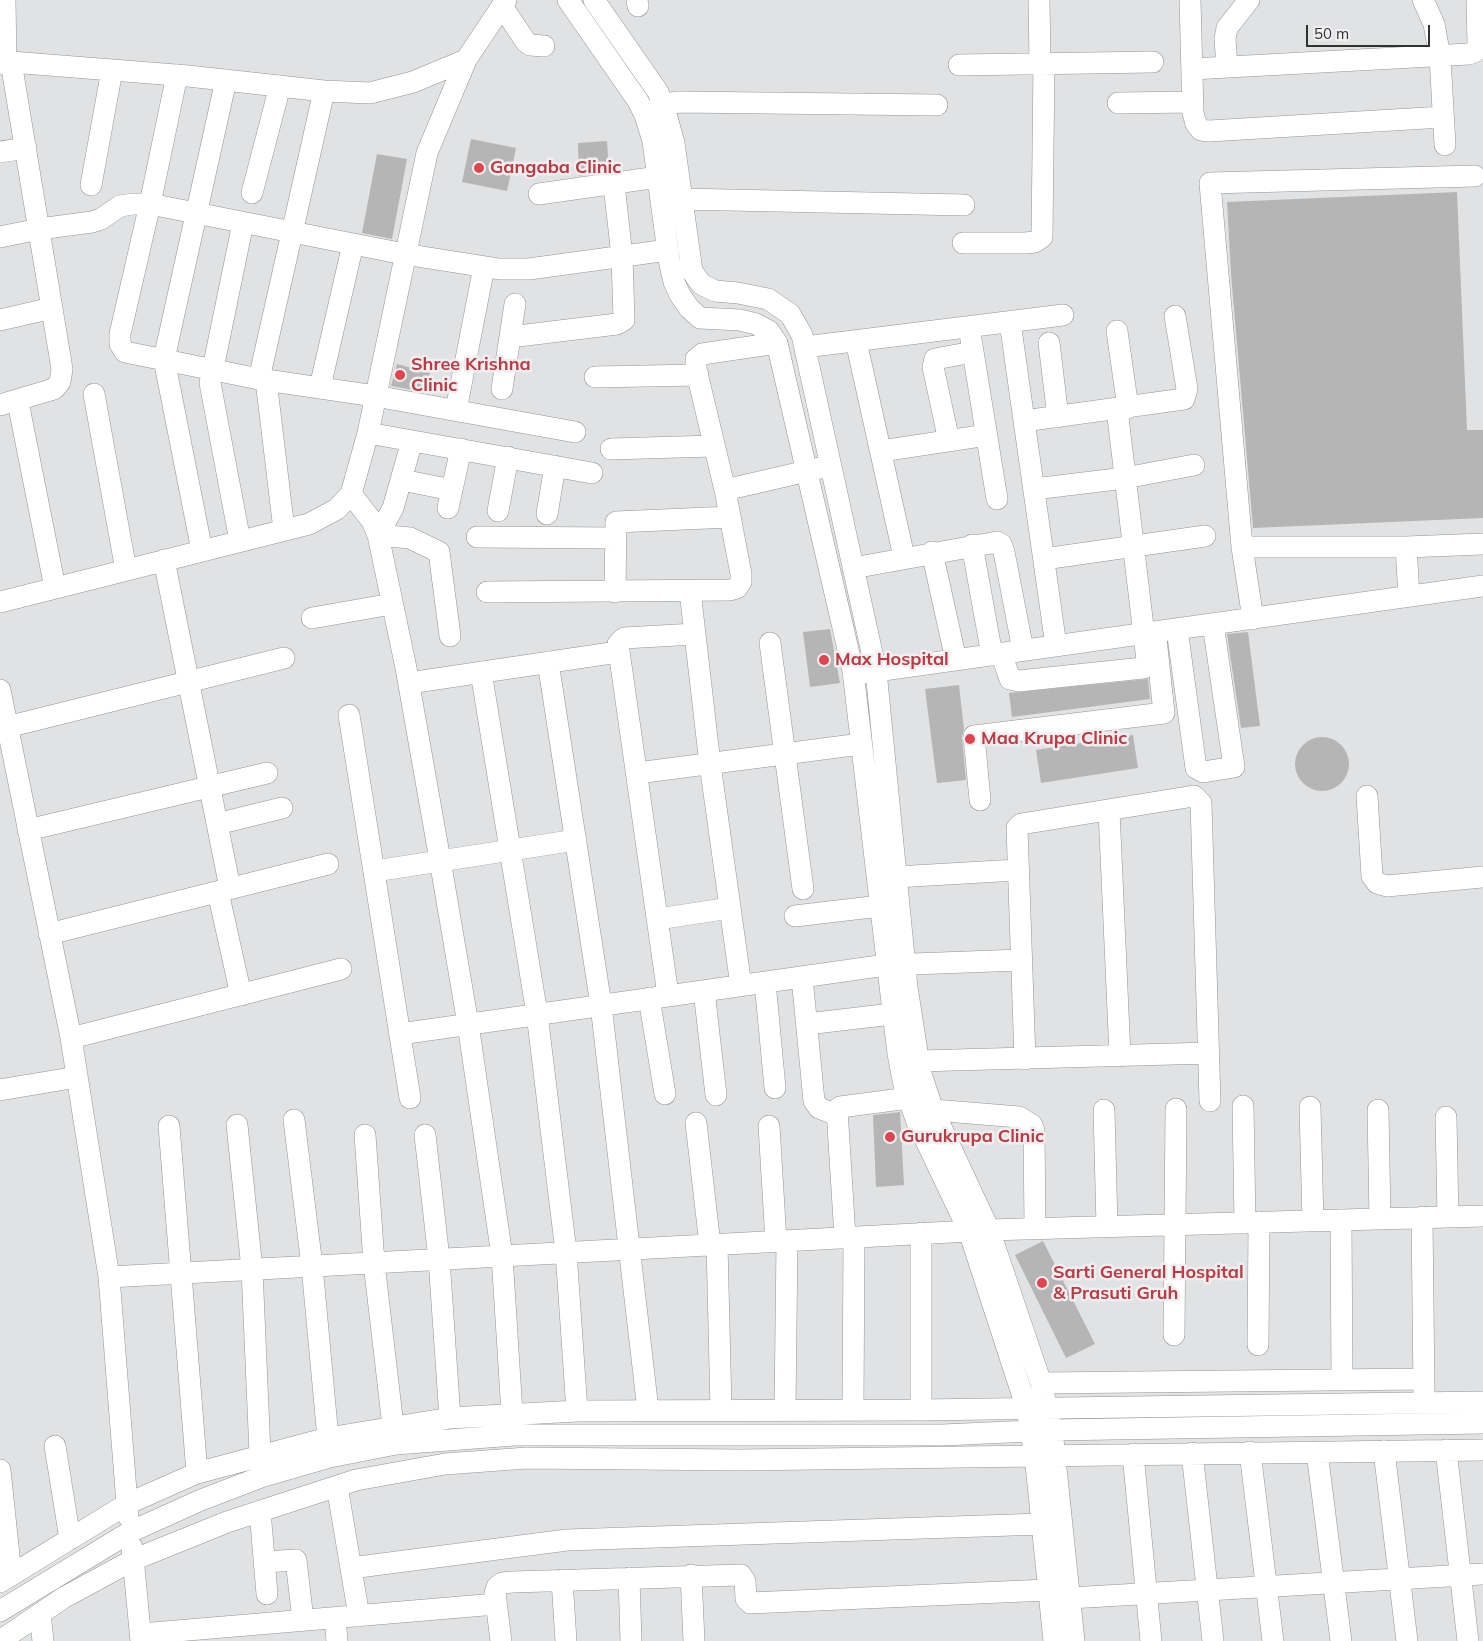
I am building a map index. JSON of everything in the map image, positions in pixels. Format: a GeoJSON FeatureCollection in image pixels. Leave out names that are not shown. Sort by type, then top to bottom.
{"type":"FeatureCollection","features":[{"type":"Feature","properties":{"kind":"street"},"geometry":{"type":"LineString","coordinates":[[5,0],[6,63],[26,148],[62,369],[60,382],[54,389],[9,403],[55,588]]}},
{"type":"Feature","properties":{"kind":"street"},"geometry":{"type":"LineString","coordinates":[[568,0],[638,101],[654,111],[674,143],[668,250],[674,282],[689,308],[700,318],[740,320],[756,324],[769,331],[777,343],[853,674],[880,906],[918,1061],[933,1110],[1041,1383],[1037,1408]]}},
{"type":"Feature","properties":{"kind":"street"},"geometry":{"type":"LineString","coordinates":[[594,0],[658,92],[654,111],[653,141],[658,177],[671,201],[690,258],[692,271],[701,284],[715,291],[738,292],[768,299],[790,314],[802,335],[876,670],[896,877],[896,965],[892,1014],[898,1054],[911,1103],[979,1230],[1037,1408],[1070,1598],[1074,1641]]}},
{"type":"Feature","properties":{"kind":"street"},"geometry":{"type":"LineString","coordinates":[[963,243],[1035,242],[1042,237],[1043,231],[1055,221],[1046,63],[1039,0]]}},
{"type":"Feature","properties":{"kind":"street"},"geometry":{"type":"LineString","coordinates":[[1190,0],[1193,102],[1196,124],[1201,130],[1443,117]]}},
{"type":"Feature","properties":{"kind":"street"},"geometry":{"type":"LineString","coordinates":[[1227,67],[1225,39],[1227,28],[1249,0]]}},
{"type":"Feature","properties":{"kind":"street"},"geometry":{"type":"LineString","coordinates":[[1423,0],[1434,24],[1440,57],[1445,146]]}},
{"type":"Feature","properties":{"kind":"street"},"geometry":{"type":"LineString","coordinates":[[0,602],[309,524],[337,510],[351,494],[368,433],[404,254],[427,153],[466,60],[504,3],[526,42],[530,45],[544,46]]}},
{"type":"Feature","properties":{"kind":"street"},"geometry":{"type":"LineString","coordinates":[[1192,69],[1469,54],[1476,51],[1478,44],[1479,9]]}},
{"type":"Feature","properties":{"kind":"street"},"geometry":{"type":"LineString","coordinates":[[6,63],[177,75],[324,91],[370,93],[413,82],[466,60]]}},
{"type":"Feature","properties":{"kind":"street"},"geometry":{"type":"LineString","coordinates":[[959,65],[1154,62]]}},
{"type":"Feature","properties":{"kind":"street"},"geometry":{"type":"LineString","coordinates":[[91,185],[112,70]]}},
{"type":"Feature","properties":{"kind":"street"},"geometry":{"type":"LineString","coordinates":[[177,75],[120,334],[120,344],[125,352],[263,379],[375,396],[575,432]]}},
{"type":"Feature","properties":{"kind":"street"},"geometry":{"type":"LineString","coordinates":[[202,551],[164,359],[226,80]]}},
{"type":"Feature","properties":{"kind":"street"},"geometry":{"type":"LineString","coordinates":[[252,192],[280,86]]}},
{"type":"Feature","properties":{"kind":"street"},"geometry":{"type":"LineString","coordinates":[[284,530],[263,379],[324,91]]}},
{"type":"Feature","properties":{"kind":"street"},"geometry":{"type":"LineString","coordinates":[[654,111],[665,104],[679,102],[937,105]]}},
{"type":"Feature","properties":{"kind":"street"},"geometry":{"type":"LineString","coordinates":[[1118,103],[1193,102]]}},
{"type":"Feature","properties":{"kind":"street"},"geometry":{"type":"LineString","coordinates":[[0,152],[26,148]]}},
{"type":"Feature","properties":{"kind":"street"},"geometry":{"type":"LineString","coordinates":[[1253,618],[1242,547],[1210,183],[1475,176]]}},
{"type":"Feature","properties":{"kind":"street"},"geometry":{"type":"LineString","coordinates":[[538,194],[614,185],[658,177]]}},
{"type":"Feature","properties":{"kind":"street"},"geometry":{"type":"LineString","coordinates":[[510,337],[617,324],[624,320],[622,256],[614,185]]}},
{"type":"Feature","properties":{"kind":"street"},"geometry":{"type":"LineString","coordinates":[[671,201],[964,205]]}},
{"type":"Feature","properties":{"kind":"street"},"geometry":{"type":"LineString","coordinates":[[0,238],[39,229],[92,222],[101,219],[120,206],[150,204],[404,254],[484,267],[529,269],[668,250]]}},
{"type":"Feature","properties":{"kind":"street"},"geometry":{"type":"LineString","coordinates":[[240,541],[211,389],[212,369],[243,223]]}},
{"type":"Feature","properties":{"kind":"street"},"geometry":{"type":"LineString","coordinates":[[320,387],[353,244]]}},
{"type":"Feature","properties":{"kind":"street"},"geometry":{"type":"LineString","coordinates":[[456,410],[484,267]]}},
{"type":"Feature","properties":{"kind":"street"},"geometry":{"type":"LineString","coordinates":[[502,389],[515,304]]}},
{"type":"Feature","properties":{"kind":"street"},"geometry":{"type":"LineString","coordinates":[[0,320],[52,308]]}},
{"type":"Feature","properties":{"kind":"street"},"geometry":{"type":"LineString","coordinates":[[805,347],[1063,315]]}},
{"type":"Feature","properties":{"kind":"street"},"geometry":{"type":"LineString","coordinates":[[1024,421],[1180,401],[1187,396],[1175,316]]}},
{"type":"Feature","properties":{"kind":"street"},"geometry":{"type":"LineString","coordinates":[[1010,322],[1056,646]]}},
{"type":"Feature","properties":{"kind":"street"},"geometry":{"type":"LineString","coordinates":[[968,327],[998,499]]}},
{"type":"Feature","properties":{"kind":"street"},"geometry":{"type":"LineString","coordinates":[[980,800],[974,736],[1164,713],[1133,547],[1125,478],[1123,409],[1117,331]]}},
{"type":"Feature","properties":{"kind":"street"},"geometry":{"type":"LineString","coordinates":[[856,341],[904,557]]}},
{"type":"Feature","properties":{"kind":"street"},"geometry":{"type":"LineString","coordinates":[[487,592],[690,591],[730,590],[737,588],[740,582],[725,490],[698,375],[696,359],[702,354],[777,343]]}},
{"type":"Feature","properties":{"kind":"street"},"geometry":{"type":"LineString","coordinates":[[1049,343],[1058,417]]}},
{"type":"Feature","properties":{"kind":"street"},"geometry":{"type":"LineString","coordinates":[[949,441],[933,367],[935,359],[973,352]]}},
{"type":"Feature","properties":{"kind":"street"},"geometry":{"type":"LineString","coordinates":[[595,377],[698,375]]}},
{"type":"Feature","properties":{"kind":"street"},"geometry":{"type":"LineString","coordinates":[[94,394],[126,570]]}},
{"type":"Feature","properties":{"kind":"street"},"geometry":{"type":"LineString","coordinates":[[368,433],[592,473]]}},
{"type":"Feature","properties":{"kind":"street"},"geometry":{"type":"LineString","coordinates":[[881,451],[987,435]]}},
{"type":"Feature","properties":{"kind":"street"},"geometry":{"type":"LineString","coordinates":[[378,535],[393,508],[412,441]]}},
{"type":"Feature","properties":{"kind":"street"},"geometry":{"type":"LineString","coordinates":[[611,449],[714,446]]}},
{"type":"Feature","properties":{"kind":"street"},"geometry":{"type":"LineString","coordinates":[[402,480],[450,499],[461,450]]}},
{"type":"Feature","properties":{"kind":"street"},"geometry":{"type":"LineString","coordinates":[[498,511],[508,458]]}},
{"type":"Feature","properties":{"kind":"street"},"geometry":{"type":"LineString","coordinates":[[725,490],[831,465]]}},
{"type":"Feature","properties":{"kind":"street"},"geometry":{"type":"LineString","coordinates":[[1034,489],[1125,478],[1194,465]]}},
{"type":"Feature","properties":{"kind":"street"},"geometry":{"type":"LineString","coordinates":[[547,514],[555,466]]}},
{"type":"Feature","properties":{"kind":"street"},"geometry":{"type":"LineString","coordinates":[[351,494],[372,521],[378,535],[409,684],[440,860],[468,1024],[502,1256],[512,1413]]}},
{"type":"Feature","properties":{"kind":"street"},"geometry":{"type":"LineString","coordinates":[[615,592],[616,522],[730,518]]}},
{"type":"Feature","properties":{"kind":"street"},"geometry":{"type":"LineString","coordinates":[[378,535],[410,538],[439,552],[450,636]]}},
{"type":"Feature","properties":{"kind":"street"},"geometry":{"type":"LineString","coordinates":[[1044,559],[1205,536]]}},
{"type":"Feature","properties":{"kind":"street"},"geometry":{"type":"LineString","coordinates":[[477,537],[616,538]]}},
{"type":"Feature","properties":{"kind":"street"},"geometry":{"type":"LineString","coordinates":[[853,568],[990,542],[1001,544],[1023,650]]}},
{"type":"Feature","properties":{"kind":"street"},"geometry":{"type":"LineString","coordinates":[[1242,547],[1406,547],[1483,544]]}},
{"type":"Feature","properties":{"kind":"street"},"geometry":{"type":"LineString","coordinates":[[972,545],[996,654],[1010,678],[1019,681],[1143,668],[1147,660],[1150,633]]}},
{"type":"Feature","properties":{"kind":"street"},"geometry":{"type":"LineString","coordinates":[[1406,547],[1409,596]]}},
{"type":"Feature","properties":{"kind":"street"},"geometry":{"type":"LineString","coordinates":[[932,552],[956,660]]}},
{"type":"Feature","properties":{"kind":"street"},"geometry":{"type":"LineString","coordinates":[[164,560],[217,824],[224,890],[240,995]]}},
{"type":"Feature","properties":{"kind":"street"},"geometry":{"type":"LineString","coordinates":[[853,674],[1483,586]]}},
{"type":"Feature","properties":{"kind":"street"},"geometry":{"type":"LineString","coordinates":[[690,591],[710,764],[741,986]]}},
{"type":"Feature","properties":{"kind":"street"},"geometry":{"type":"LineString","coordinates":[[312,618],[392,604]]}},
{"type":"Feature","properties":{"kind":"street"},"geometry":{"type":"LineString","coordinates":[[1178,629],[1196,768],[1203,772],[1234,768],[1213,624]]}},
{"type":"Feature","properties":{"kind":"street"},"geometry":{"type":"LineString","coordinates":[[665,1094],[659,997],[658,919],[618,644],[624,638],[695,634]]}},
{"type":"Feature","properties":{"kind":"street"},"geometry":{"type":"LineString","coordinates":[[770,643],[803,890]]}},
{"type":"Feature","properties":{"kind":"street"},"geometry":{"type":"LineString","coordinates":[[409,684],[618,652]]}},
{"type":"Feature","properties":{"kind":"street"},"geometry":{"type":"LineString","coordinates":[[7,727],[284,658]]}},
{"type":"Feature","properties":{"kind":"street"},"geometry":{"type":"LineString","coordinates":[[548,662],[601,1005],[648,1410]]}},
{"type":"Feature","properties":{"kind":"street"},"geometry":{"type":"LineString","coordinates":[[481,672],[537,1014],[566,1252],[577,1411]]}},
{"type":"Feature","properties":{"kind":"street"},"geometry":{"type":"LineString","coordinates":[[0,690],[71,1038],[109,1277],[127,1504],[141,1637],[303,1620],[496,1604]]}},
{"type":"Feature","properties":{"kind":"street"},"geometry":{"type":"LineString","coordinates":[[349,715],[410,1098]]}},
{"type":"Feature","properties":{"kind":"street"},"geometry":{"type":"LineString","coordinates":[[637,773],[861,744]]}},
{"type":"Feature","properties":{"kind":"street"},"geometry":{"type":"LineString","coordinates":[[28,830],[267,773]]}},
{"type":"Feature","properties":{"kind":"street"},"geometry":{"type":"LineString","coordinates":[[1025,1059],[1016,832],[1021,824],[1194,796],[1201,803],[1210,1102]]}},
{"type":"Feature","properties":{"kind":"street"},"geometry":{"type":"LineString","coordinates":[[1367,796],[1372,876],[1377,883],[1387,886],[1483,877]]}},
{"type":"Feature","properties":{"kind":"street"},"geometry":{"type":"LineString","coordinates":[[217,824],[282,808]]}},
{"type":"Feature","properties":{"kind":"street"},"geometry":{"type":"LineString","coordinates":[[1109,810],[1120,1056]]}},
{"type":"Feature","properties":{"kind":"street"},"geometry":{"type":"LineString","coordinates":[[375,871],[576,840]]}},
{"type":"Feature","properties":{"kind":"street"},"geometry":{"type":"LineString","coordinates":[[49,934],[328,864]]}},
{"type":"Feature","properties":{"kind":"street"},"geometry":{"type":"LineString","coordinates":[[896,877],[1017,870]]}},
{"type":"Feature","properties":{"kind":"street"},"geometry":{"type":"LineString","coordinates":[[795,916],[880,906]]}},
{"type":"Feature","properties":{"kind":"street"},"geometry":{"type":"LineString","coordinates":[[658,919],[730,908]]}},
{"type":"Feature","properties":{"kind":"street"},"geometry":{"type":"LineString","coordinates":[[400,1034],[896,965],[1021,960]]}},
{"type":"Feature","properties":{"kind":"street"},"geometry":{"type":"LineString","coordinates":[[71,1038],[341,969]]}},
{"type":"Feature","properties":{"kind":"street"},"geometry":{"type":"LineString","coordinates":[[802,977],[815,1106],[837,1115]]}},
{"type":"Feature","properties":{"kind":"street"},"geometry":{"type":"LineString","coordinates":[[765,982],[775,1088]]}},
{"type":"Feature","properties":{"kind":"street"},"geometry":{"type":"LineString","coordinates":[[704,991],[716,1095]]}},
{"type":"Feature","properties":{"kind":"street"},"geometry":{"type":"LineString","coordinates":[[807,1024],[892,1014]]}},
{"type":"Feature","properties":{"kind":"street"},"geometry":{"type":"LineString","coordinates":[[918,1061],[1209,1053]]}},
{"type":"Feature","properties":{"kind":"street"},"geometry":{"type":"LineString","coordinates":[[0,1090],[77,1077]]}},
{"type":"Feature","properties":{"kind":"street"},"geometry":{"type":"LineString","coordinates":[[853,1409],[850,1237],[837,1115],[840,1107],[911,1103],[933,1110],[1019,1117],[1032,1125],[1034,1132],[1035,1228]]}},
{"type":"Feature","properties":{"kind":"street"},"geometry":{"type":"LineString","coordinates":[[1243,1106],[1252,1222],[1258,1345]]}},
{"type":"Feature","properties":{"kind":"street"},"geometry":{"type":"LineString","coordinates":[[1310,1107],[1313,1221]]}},
{"type":"Feature","properties":{"kind":"street"},"geometry":{"type":"LineString","coordinates":[[1174,1335],[1176,1109]]}},
{"type":"Feature","properties":{"kind":"street"},"geometry":{"type":"LineString","coordinates":[[1104,1110],[1107,1226]]}},
{"type":"Feature","properties":{"kind":"street"},"geometry":{"type":"LineString","coordinates":[[1378,1110],[1380,1219]]}},
{"type":"Feature","properties":{"kind":"street"},"geometry":{"type":"LineString","coordinates":[[1446,1117],[1448,1217]]}},
{"type":"Feature","properties":{"kind":"street"},"geometry":{"type":"LineString","coordinates":[[294,1120],[312,1266],[328,1438]]}},
{"type":"Feature","properties":{"kind":"street"},"geometry":{"type":"LineString","coordinates":[[696,1123],[714,1244],[721,1409]]}},
{"type":"Feature","properties":{"kind":"street"},"geometry":{"type":"LineString","coordinates":[[237,1125],[252,1269],[260,1454]]}},
{"type":"Feature","properties":{"kind":"street"},"geometry":{"type":"LineString","coordinates":[[169,1126],[197,1474]]}},
{"type":"Feature","properties":{"kind":"street"},"geometry":{"type":"LineString","coordinates":[[769,1126],[781,1241],[786,1409]]}},
{"type":"Feature","properties":{"kind":"street"},"geometry":{"type":"LineString","coordinates":[[365,1135],[374,1262],[393,1426]]}},
{"type":"Feature","properties":{"kind":"street"},"geometry":{"type":"LineString","coordinates":[[425,1135],[439,1259],[450,1418]]}},
{"type":"Feature","properties":{"kind":"street"},"geometry":{"type":"LineString","coordinates":[[109,1277],[979,1230],[1483,1216]]}},
{"type":"Feature","properties":{"kind":"street"},"geometry":{"type":"LineString","coordinates":[[1422,1217],[1424,1414]]}},
{"type":"Feature","properties":{"kind":"street"},"geometry":{"type":"LineString","coordinates":[[1342,1220],[1342,1380]]}},
{"type":"Feature","properties":{"kind":"street"},"geometry":{"type":"LineString","coordinates":[[920,1410],[921,1233]]}},
{"type":"Feature","properties":{"kind":"street"},"geometry":{"type":"LineString","coordinates":[[1041,1383],[1424,1379]]}},
{"type":"Feature","properties":{"kind":"street"},"geometry":{"type":"LineString","coordinates":[[0,1611],[130,1532],[200,1500],[261,1477],[330,1458],[396,1444],[514,1435],[943,1435],[1424,1414],[1483,1402]]}},
{"type":"Feature","properties":{"kind":"street"},"geometry":{"type":"LineString","coordinates":[[0,1470],[6,1578],[127,1504],[197,1474],[260,1454],[328,1438],[450,1418],[512,1413],[577,1411],[1037,1408],[1424,1414],[1483,1423]]}},
{"type":"Feature","properties":{"kind":"street"},"geometry":{"type":"LineString","coordinates":[[55,1446],[70,1539]]}},
{"type":"Feature","properties":{"kind":"street"},"geometry":{"type":"LineString","coordinates":[[1446,1450],[1462,1575],[1468,1641]]}},
{"type":"Feature","properties":{"kind":"street"},"geometry":{"type":"LineString","coordinates":[[0,1641],[40,1614],[133,1560],[227,1522],[356,1480],[445,1464],[528,1458],[740,1460],[1483,1450]]}},
{"type":"Feature","properties":{"kind":"street"},"geometry":{"type":"LineString","coordinates":[[1384,1451],[1407,1641]]}},
{"type":"Feature","properties":{"kind":"street"},"geometry":{"type":"LineString","coordinates":[[1250,1452],[1273,1641]]}},
{"type":"Feature","properties":{"kind":"street"},"geometry":{"type":"LineString","coordinates":[[1318,1452],[1341,1641]]}},
{"type":"Feature","properties":{"kind":"street"},"geometry":{"type":"LineString","coordinates":[[1192,1453],[1212,1641]]}},
{"type":"Feature","properties":{"kind":"street"},"geometry":{"type":"LineString","coordinates":[[1132,1454],[1150,1641]]}},
{"type":"Feature","properties":{"kind":"street"},"geometry":{"type":"LineString","coordinates":[[1045,1455],[1042,1524],[1054,1641]]}},
{"type":"Feature","properties":{"kind":"street"},"geometry":{"type":"LineString","coordinates":[[337,1486],[358,1616]]}},
{"type":"Feature","properties":{"kind":"street"},"geometry":{"type":"LineString","coordinates":[[260,1512],[267,1594]]}},
{"type":"Feature","properties":{"kind":"street"},"geometry":{"type":"LineString","coordinates":[[350,1568],[568,1540],[1042,1524]]}},
{"type":"Feature","properties":{"kind":"street"},"geometry":{"type":"LineString","coordinates":[[264,1562],[296,1560],[303,1620]]}},
{"type":"Feature","properties":{"kind":"street"},"geometry":{"type":"LineString","coordinates":[[1070,1598],[1483,1574]]}},
{"type":"Feature","properties":{"kind":"street"},"geometry":{"type":"LineString","coordinates":[[501,1641],[495,1593],[497,1587],[502,1583],[691,1575],[740,1575],[745,1581],[746,1599],[750,1603],[1048,1590]]}},
{"type":"Feature","properties":{"kind":"street"},"geometry":{"type":"LineString","coordinates":[[691,1575],[694,1641]]}},
{"type":"Feature","properties":{"kind":"street"},"geometry":{"type":"LineString","coordinates":[[629,1578],[630,1641]]}},
{"type":"Feature","properties":{"kind":"street"},"geometry":{"type":"LineString","coordinates":[[562,1580],[566,1641]]}},
{"type":"Feature","properties":{"kind":"street"},"geometry":{"type":"LineString","coordinates":[[40,1614],[43,1641]]}},
{"type":"Feature","properties":{"kind":"street"},"geometry":{"type":"LineString","coordinates":[[335,1618],[338,1641]]}},
{"type":"Feature","properties":{"kind":"building"},"geometry":{"type":"Polygon","coordinates":[[[471,139],[516,148],[507,191],[462,182],[471,139]]]}},
{"type":"Feature","properties":{"kind":"building"},"geometry":{"type":"Polygon","coordinates":[[[607,141],[609,171],[579,176],[578,143],[607,141]]]}},
{"type":"Feature","properties":{"kind":"building"},"geometry":{"type":"Polygon","coordinates":[[[377,154],[407,159],[392,239],[362,233],[377,154]]]}},
{"type":"Feature","properties":{"kind":"building"},"geometry":{"type":"Polygon","coordinates":[[[1457,192],[1467,430],[1483,430],[1483,518],[1253,528],[1231,274],[1227,202],[1457,192]]]}},
{"type":"Feature","properties":{"kind":"building"},"geometry":{"type":"Polygon","coordinates":[[[397,364],[430,373],[425,392],[391,386],[397,364]]]}},
{"type":"Feature","properties":{"kind":"building"},"geometry":{"type":"Polygon","coordinates":[[[830,629],[840,683],[810,687],[803,632],[830,629]]]}},
{"type":"Feature","properties":{"kind":"building"},"geometry":{"type":"Polygon","coordinates":[[[1248,632],[1260,726],[1241,728],[1227,634],[1248,632]]]}},
{"type":"Feature","properties":{"kind":"building"},"geometry":{"type":"Polygon","coordinates":[[[1148,679],[1150,699],[1012,717],[1009,693],[1148,679]]]}},
{"type":"Feature","properties":{"kind":"building"},"geometry":{"type":"Polygon","coordinates":[[[959,685],[964,729],[962,737],[966,780],[937,783],[925,689],[959,685]]]}},
{"type":"Feature","properties":{"kind":"building"},"geometry":{"type":"Polygon","coordinates":[[[1133,735],[1138,768],[1041,783],[1036,750],[1133,735]]]}},
{"type":"Feature","properties":{"kind":"building"},"geometry":{"type":"Polygon","coordinates":[[[1322,737],[1332,739],[1341,745],[1347,754],[1349,764],[1347,774],[1341,783],[1332,789],[1322,791],[1312,789],[1303,783],[1297,774],[1295,764],[1297,754],[1303,745],[1312,739],[1322,737]]]}},
{"type":"Feature","properties":{"kind":"building"},"geometry":{"type":"Polygon","coordinates":[[[900,1112],[904,1185],[876,1187],[873,1115],[900,1112]]]}},
{"type":"Feature","properties":{"kind":"building"},"geometry":{"type":"Polygon","coordinates":[[[1043,1241],[1095,1344],[1066,1358],[1015,1255],[1043,1241]]]}},
{"type":"Feature","properties":{"kind":"place","name":"Gangaba Clinic"},"geometry":{"type":"Point","coordinates":[479,168]}},
{"type":"Feature","properties":{"kind":"place","name":"Shree Krishna Clinic"},"geometry":{"type":"Point","coordinates":[400,375]}},
{"type":"Feature","properties":{"kind":"place","name":"Max Hospital"},"geometry":{"type":"Point","coordinates":[824,660]}},
{"type":"Feature","properties":{"kind":"place","name":"Maa Krupa Clinic"},"geometry":{"type":"Point","coordinates":[970,739]}},
{"type":"Feature","properties":{"kind":"place","name":"Gurukrupa Clinic"},"geometry":{"type":"Point","coordinates":[890,1137]}},
{"type":"Feature","properties":{"kind":"place","name":"Sarti General Hospital & Prasuti Gruh"},"geometry":{"type":"Point","coordinates":[1042,1283]}}]}
